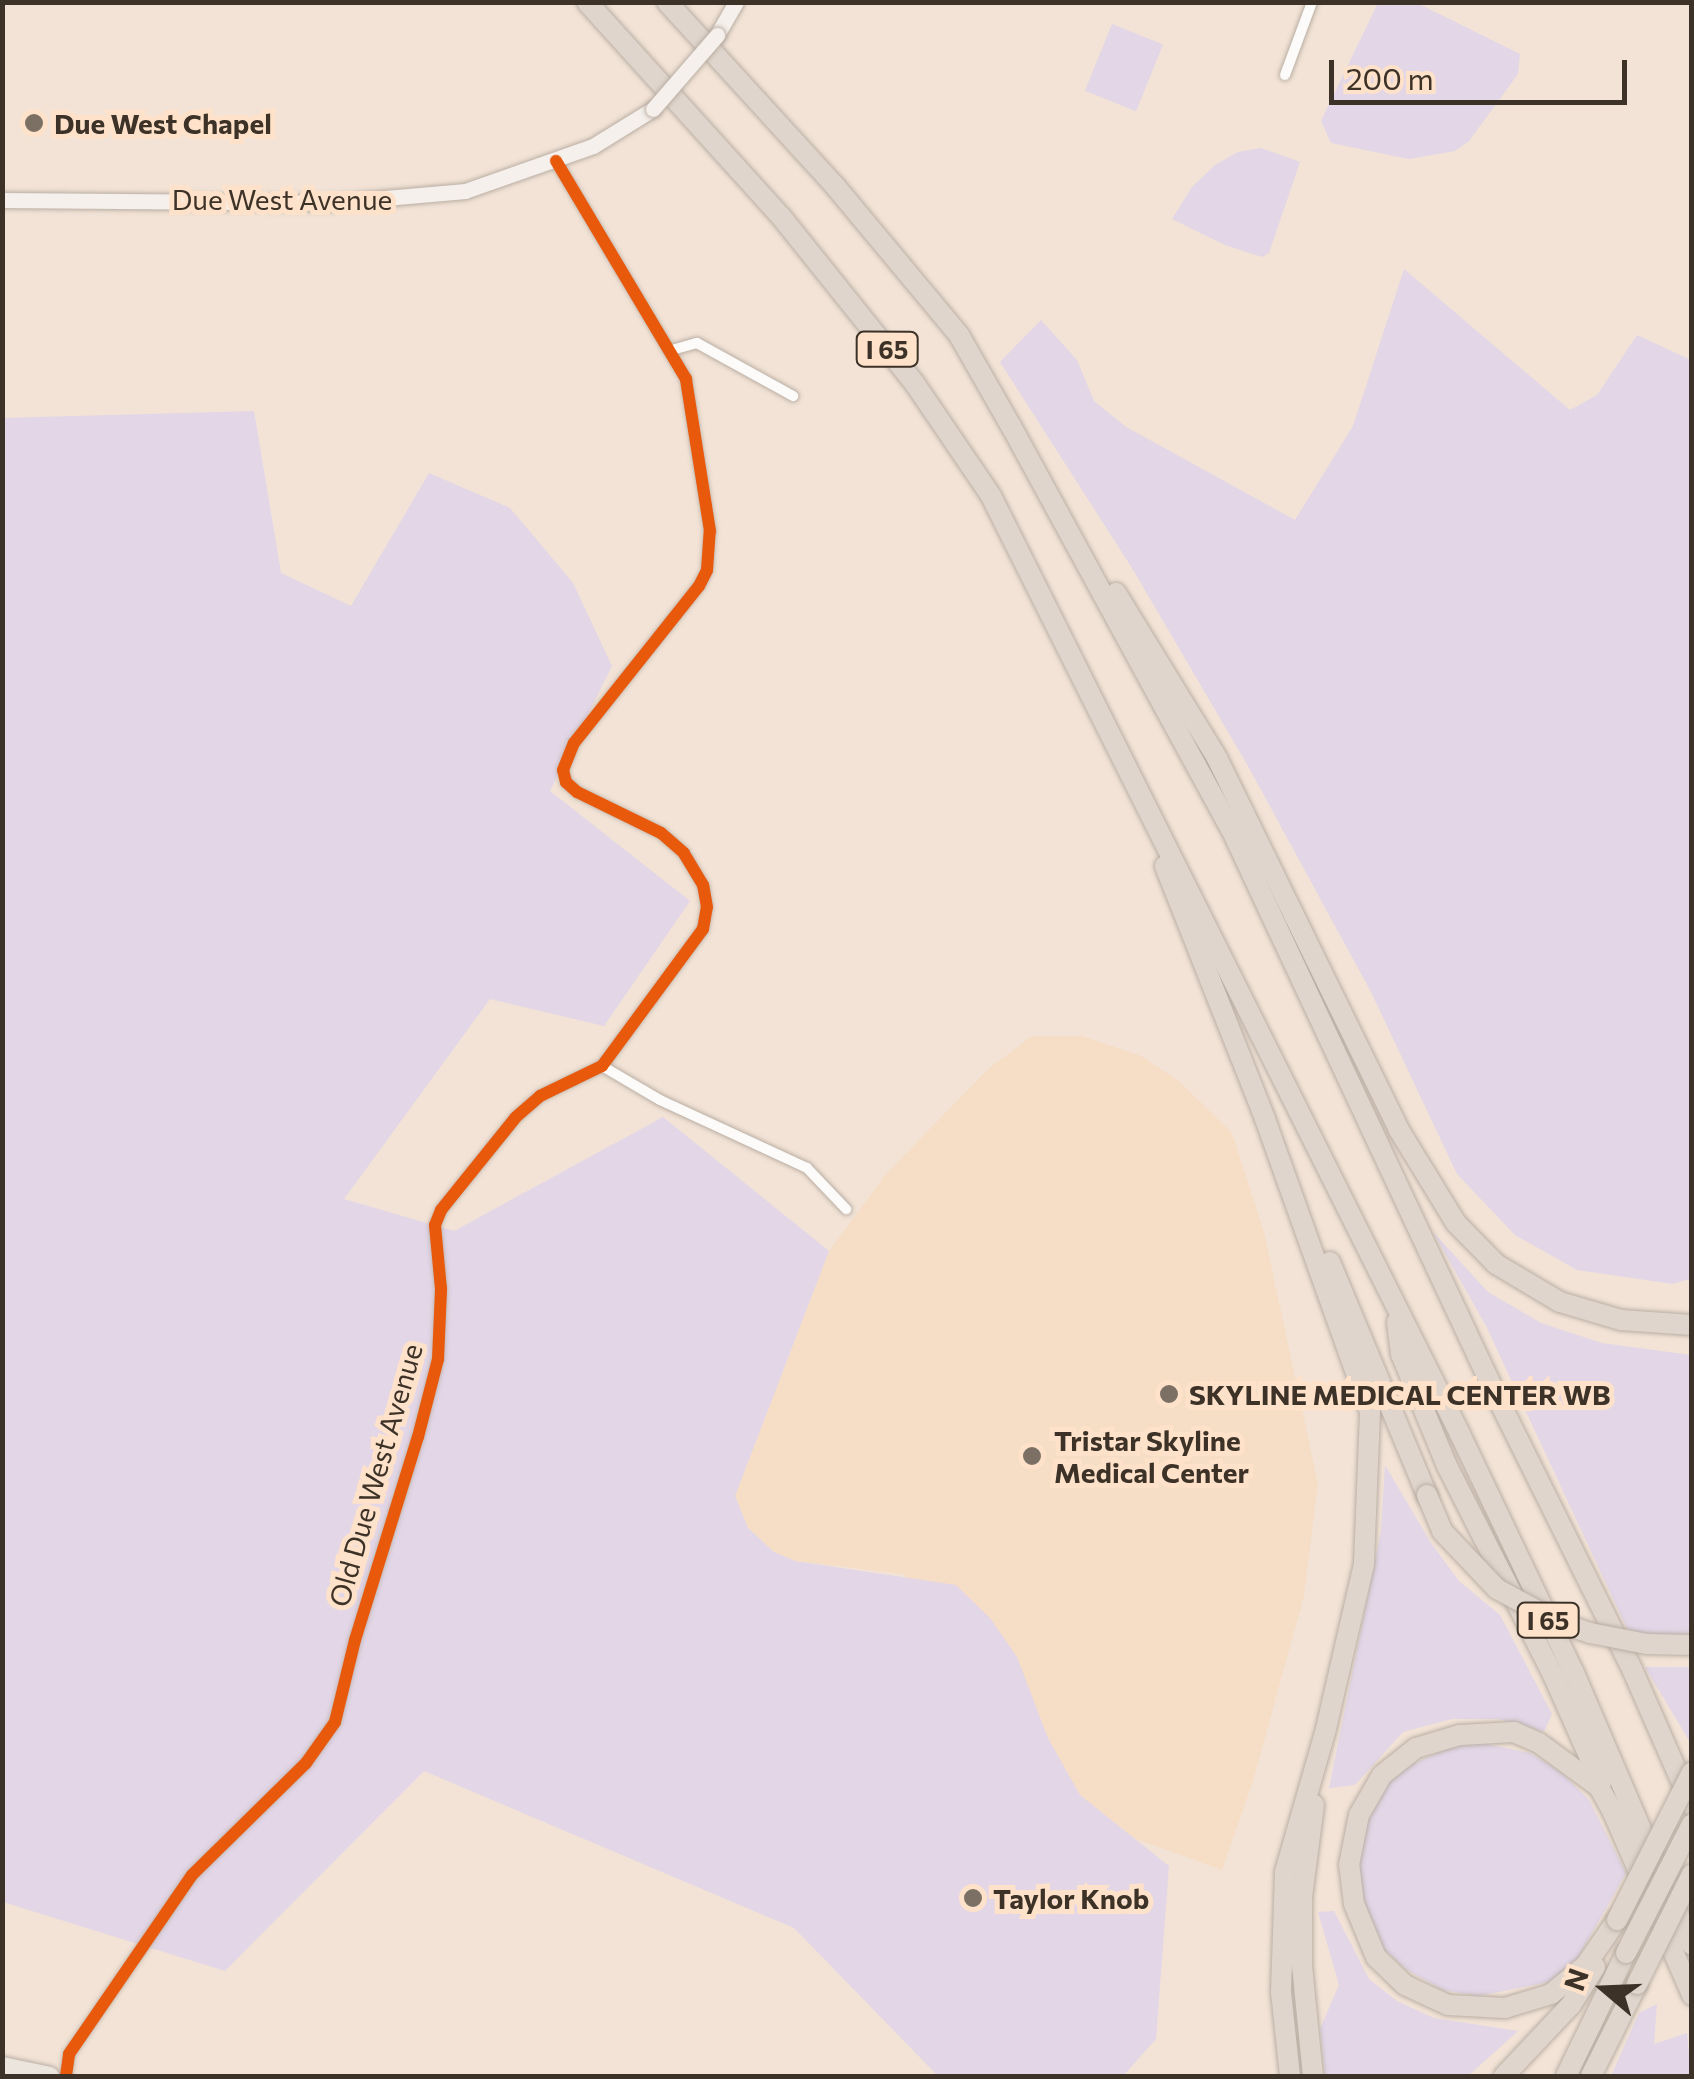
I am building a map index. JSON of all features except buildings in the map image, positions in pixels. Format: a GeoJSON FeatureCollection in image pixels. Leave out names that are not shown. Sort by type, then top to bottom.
{"type":"FeatureCollection","features":[{"type":"Feature","properties":{"kind":"highway","name":"I 65"},"geometry":{"type":"LineString","coordinates":[[588,2],[782,219],[915,384],[991,496],[1111,729],[1574,1673],[1692,1946]]}},
{"type":"Feature","properties":{"kind":"highway","name":"I 65"},"geometry":{"type":"LineString","coordinates":[[667,2],[835,186],[948,321],[1011,426],[1231,830],[1486,1374],[1632,1669],[1692,1806]]}},
{"type":"Feature","properties":{"kind":"highway"},"geometry":{"type":"LineString","coordinates":[[1011,426],[1217,758],[1399,1130],[1456,1223],[1496,1264],[1560,1302],[1621,1320],[1692,1326]]}},
{"type":"Feature","properties":{"kind":"highway"},"geometry":{"type":"LineString","coordinates":[[1111,729],[1265,1119],[1370,1413],[1364,1564],[1326,1728],[1286,1872],[1280,1922],[1290,2076]]}},
{"type":"Feature","properties":{"kind":"highway"},"geometry":{"type":"LineString","coordinates":[[1265,1119],[1368,1344],[1442,1531],[1497,1589],[1558,1622],[1647,1644],[1692,1645]]}},
{"type":"Feature","properties":{"kind":"highway"},"geometry":{"type":"LineString","coordinates":[[1394,1305],[1401,1354],[1447,1466],[1554,1677],[1692,1995]]}},
{"type":"Feature","properties":{"kind":"highway"},"geometry":{"type":"LineString","coordinates":[[1504,2076],[1571,2004],[1692,1773],[1632,1669]]}},
{"type":"Feature","properties":{"kind":"highway"},"geometry":{"type":"LineString","coordinates":[[1313,2076],[1302,1966],[1302,1897],[1326,1728]]}},
{"type":"Feature","properties":{"kind":"highway"},"geometry":{"type":"LineString","coordinates":[[1617,1920],[1586,1965],[1551,1994],[1505,2008],[1461,2007],[1405,1985],[1376,1957],[1354,1904],[1349,1865],[1359,1815],[1382,1775],[1416,1748],[1460,1735],[1514,1732],[1539,1743],[1599,1788],[1618,1822]]}},
{"type":"Feature","properties":{"kind":"highway"},"geometry":{"type":"LineString","coordinates":[[1566,2076],[1692,1824]]}},
{"type":"Feature","properties":{"kind":"highway"},"geometry":{"type":"LineString","coordinates":[[1591,2076],[1692,1874]]}},
{"type":"Feature","properties":{"kind":"main road","name":"Due West Avenue"},"geometry":{"type":"LineString","coordinates":[[2,200],[372,201],[465,190],[598,144],[653,109],[717,35],[736,2]]}},
{"type":"Feature","properties":{"kind":"main road"},"geometry":{"type":"LineString","coordinates":[[2,2066],[50,2076]]}},
{"type":"Feature","properties":{"kind":"street"},"geometry":{"type":"LineString","coordinates":[[1284,75],[1312,2]]}},
{"type":"Feature","properties":{"kind":"street","name":"Old Due West Avenue"},"geometry":{"type":"LineString","coordinates":[[66,2076],[69,2054],[192,1875],[306,1763],[336,1722],[355,1640],[438,1359],[441,1288],[435,1226],[440,1210],[516,1118],[540,1096],[602,1066],[703,928],[706,907],[695,866],[684,852],[627,814],[577,792],[566,782],[563,770],[574,743],[699,586],[707,570],[710,531],[690,395],[672,350],[556,161]]}},
{"type":"Feature","properties":{"kind":"street"},"geometry":{"type":"LineString","coordinates":[[672,350],[697,342],[792,396]]}},
{"type":"Feature","properties":{"kind":"street"},"geometry":{"type":"LineString","coordinates":[[602,1066],[660,1100],[807,1168],[846,1209]]}},
{"type":"Feature","properties":{"kind":"shaded area"},"geometry":{"type":"Polygon","coordinates":[[[1378,3],[1417,3],[1520,54],[1518,74],[1469,141],[1455,151],[1409,159],[1331,143],[1321,121],[1378,3]]]}},
{"type":"Feature","properties":{"kind":"shaded area"},"geometry":{"type":"Polygon","coordinates":[[[1112,24],[1163,45],[1136,111],[1085,91],[1112,24]]]}},
{"type":"Feature","properties":{"kind":"shaded area"},"geometry":{"type":"Polygon","coordinates":[[[1261,148],[1300,162],[1269,253],[1262,257],[1225,245],[1172,219],[1192,187],[1215,165],[1238,152],[1261,148]]]}},
{"type":"Feature","properties":{"kind":"shaded area"},"geometry":{"type":"Polygon","coordinates":[[[1404,269],[1570,410],[1597,395],[1637,335],[1691,360],[1692,1278],[1673,1284],[1577,1270],[1515,1235],[1457,1174],[1371,992],[1248,766],[1132,568],[1000,362],[1041,320],[1077,360],[1094,401],[1126,427],[1295,520],[1353,426],[1404,269]]]}},
{"type":"Feature","properties":{"kind":"shaded area"},"geometry":{"type":"Polygon","coordinates":[[[254,411],[281,573],[351,606],[429,473],[510,508],[573,583],[612,666],[550,791],[690,901],[604,1026],[490,999],[344,1199],[454,1231],[663,1117],[829,1251],[735,1496],[748,1528],[774,1552],[795,1561],[956,1585],[990,1618],[1017,1657],[1048,1738],[1080,1795],[1169,1866],[1156,2039],[1123,2076],[938,2076],[794,1928],[424,1771],[225,1971],[3,1902],[2,418],[254,411]]]}},
{"type":"Feature","properties":{"kind":"shaded area","name":"Tristar Skyline Medical Center"},"geometry":{"type":"Polygon","coordinates":[[[1032,1036],[1082,1036],[1141,1056],[1180,1082],[1232,1133],[1264,1232],[1318,1484],[1304,1596],[1253,1781],[1222,1870],[1134,1838],[1080,1796],[1048,1738],[903,1574],[795,1561],[774,1552],[748,1528],[735,1495],[829,1251],[886,1174],[988,1069],[1032,1036]]]}},
{"type":"Feature","properties":{"kind":"shaded area"},"geometry":{"type":"Polygon","coordinates":[[[1433,1232],[1488,1292],[1541,1323],[1602,1343],[1691,1355],[1691,1639],[1631,1637],[1486,1326],[1433,1232]]]}},
{"type":"Feature","properties":{"kind":"shaded area"},"geometry":{"type":"Polygon","coordinates":[[[1385,1465],[1431,1543],[1459,1581],[1500,1615],[1552,1714],[1544,1732],[1498,1719],[1452,1719],[1403,1732],[1355,1785],[1329,1788],[1381,1531],[1385,1465]]]}},
{"type":"Feature","properties":{"kind":"shaded area"},"geometry":{"type":"Polygon","coordinates":[[[1645,1667],[1691,1667],[1691,1744],[1645,1667]]]}},
{"type":"Feature","properties":{"kind":"shaded area"},"geometry":{"type":"Polygon","coordinates":[[[1487,1744],[1530,1753],[1561,1772],[1589,1800],[1626,1873],[1574,1965],[1554,1981],[1478,1996],[1443,1990],[1407,1970],[1380,1946],[1363,1920],[1355,1875],[1367,1811],[1385,1784],[1413,1764],[1452,1746],[1487,1744]]]}},
{"type":"Feature","properties":{"kind":"shaded area"},"geometry":{"type":"Polygon","coordinates":[[[1334,1911],[1369,1979],[1397,2001],[1434,2018],[1518,2031],[1468,2076],[1325,2076],[1320,2029],[1339,1985],[1318,1912],[1334,1911]]]}},
{"type":"Feature","properties":{"kind":"shaded area"},"geometry":{"type":"Polygon","coordinates":[[[1657,2004],[1654,2044],[1687,2033],[1691,2076],[1611,2076],[1639,2013],[1657,2004]]]}},
{"type":"Feature","properties":{"kind":"cycle path"},"geometry":{"type":"LineString","coordinates":[[66,2076],[69,2054],[192,1875],[306,1763],[335,1722],[355,1640],[438,1359],[441,1289],[435,1225],[441,1210],[516,1117],[540,1096],[602,1066],[703,929],[707,907],[703,885],[684,853],[661,833],[577,792],[566,782],[563,770],[574,743],[699,586],[707,570],[710,531],[686,379],[556,161]]}},
{"type":"Feature","properties":{"kind":"place","name":"Due West Chapel"},"geometry":{"type":"Point","coordinates":[34,123]}},
{"type":"Feature","properties":{"kind":"place","name":"SKYLINE MEDICAL CENTER WB"},"geometry":{"type":"Point","coordinates":[1169,1394]}},
{"type":"Feature","properties":{"kind":"place","name":"Tristar Skyline Medical Center"},"geometry":{"type":"Point","coordinates":[1032,1456]}},
{"type":"Feature","properties":{"kind":"place","name":"Taylor Knob"},"geometry":{"type":"Point","coordinates":[973,1898]}}]}
